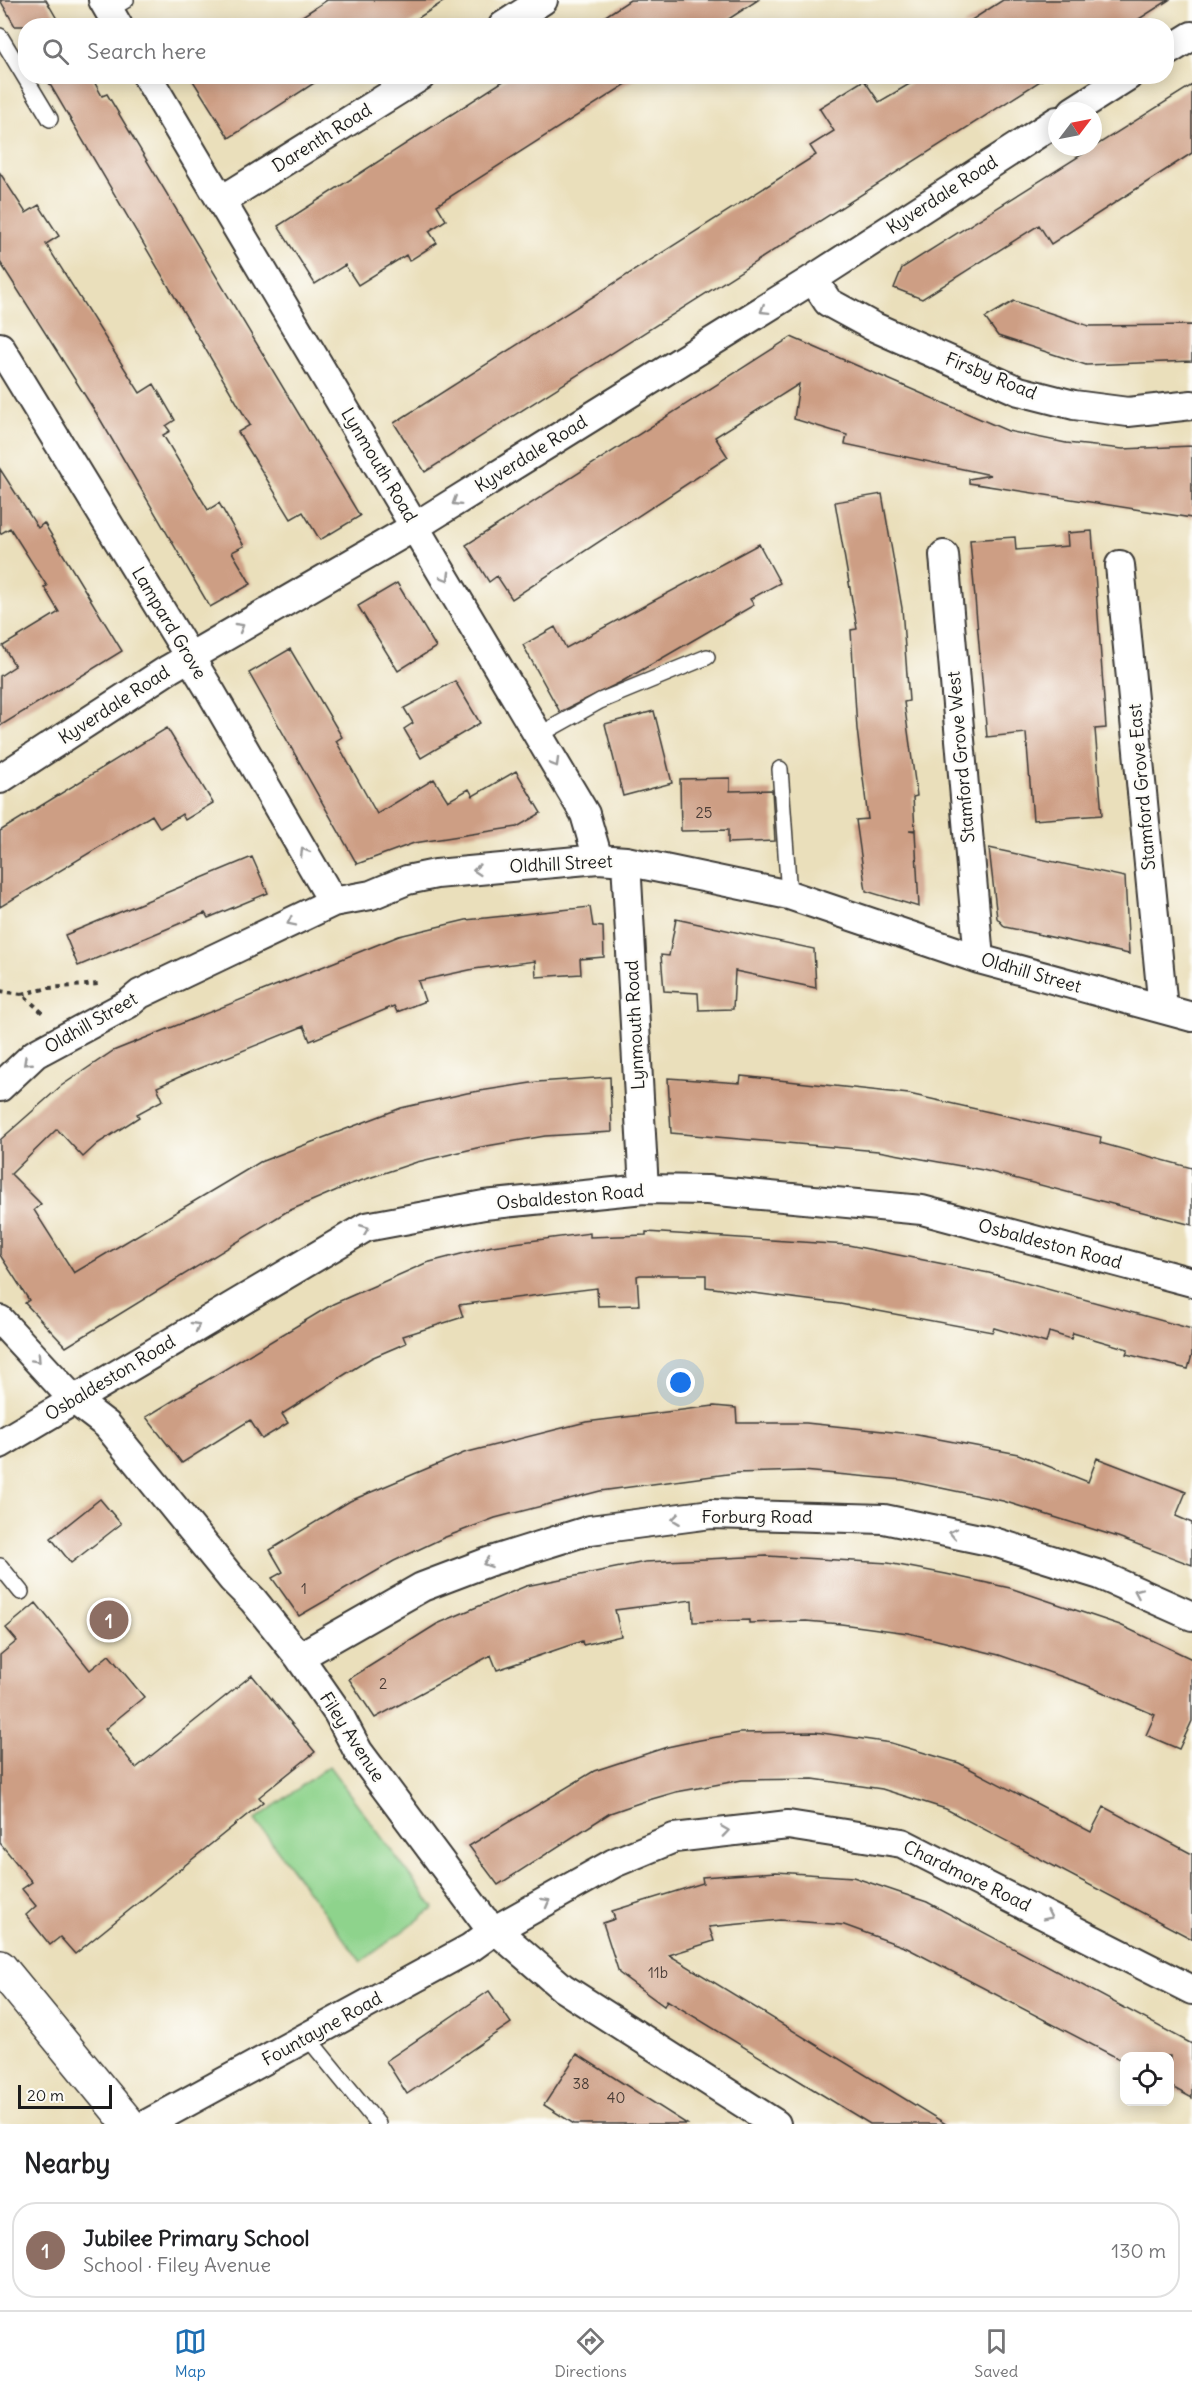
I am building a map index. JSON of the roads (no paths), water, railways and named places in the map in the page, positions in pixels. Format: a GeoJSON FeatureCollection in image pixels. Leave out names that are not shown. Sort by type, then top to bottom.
{"type":"FeatureCollection","features":[{"type":"Feature","properties":{"kind":"street"},"geometry":{"type":"LineString","coordinates":[[515,18],[543,0]]}},
{"type":"Feature","properties":{"kind":"street"},"geometry":{"type":"LineString","coordinates":[[1174,48],[1192,36]]}},
{"type":"Feature","properties":{"kind":"street","name":"Lynmouth Road"},"geometry":{"type":"LineString","coordinates":[[152,84],[585,814],[598,859]]}},
{"type":"Feature","properties":{"kind":"street","name":"Darenth Road"},"geometry":{"type":"LineString","coordinates":[[222,200],[408,84]]}},
{"type":"Feature","properties":{"kind":"street"},"geometry":{"type":"LineString","coordinates":[[1087,102],[1115,84]]}},
{"type":"Feature","properties":{"kind":"street","name":"Kyverdale Road"},"geometry":{"type":"LineString","coordinates":[[0,779],[189,656],[416,526],[813,279],[1048,127]]}},
{"type":"Feature","properties":{"kind":"street","name":"Firsby Road"},"geometry":{"type":"LineString","coordinates":[[813,279],[828,302],[872,326],[1019,391],[1074,405],[1128,412],[1192,405]]}},
{"type":"Feature","properties":{"kind":"street","name":"Lampard Grove"},"geometry":{"type":"LineString","coordinates":[[0,347],[189,656],[333,902]]}},
{"type":"Feature","properties":{"kind":"street","name":"Stamford Grove West"},"geometry":{"type":"LineString","coordinates":[[944,555],[979,959]]}},
{"type":"Feature","properties":{"kind":"street","name":"Stamford Grove East"},"geometry":{"type":"LineString","coordinates":[[1120,566],[1162,1010]]}},
{"type":"Feature","properties":{"kind":"street","name":"Oldhill Street"},"geometry":{"type":"LineString","coordinates":[[0,1087],[35,1054],[128,1004],[140,994],[333,902],[371,895],[407,880],[436,874],[598,859],[626,861],[789,895],[979,959],[1192,1017]]}},
{"type":"Feature","properties":{"kind":"street","name":"Lynmouth Road"},"geometry":{"type":"LineString","coordinates":[[626,861],[645,1189]]}},
{"type":"Feature","properties":{"kind":"street","name":"Osbaldeston Road"},"geometry":{"type":"LineString","coordinates":[[0,1444],[73,1398],[366,1227],[484,1205],[645,1189],[707,1190],[922,1210],[1192,1282]]}},
{"type":"Feature","properties":{"kind":"street","name":"Filey Avenue"},"geometry":{"type":"LineString","coordinates":[[0,1320],[73,1398],[107,1425],[298,1658],[339,1713],[358,1751],[483,1919],[563,1988],[776,2124]]}},
{"type":"Feature","properties":{"kind":"street","name":"Forburg Road"},"geometry":{"type":"LineString","coordinates":[[298,1658],[422,1587],[488,1562],[590,1530],[711,1515],[884,1519],[994,1542],[1100,1575],[1192,1616]]}},
{"type":"Feature","properties":{"kind":"street","name":"Chardmore Road"},"geometry":{"type":"LineString","coordinates":[[495,1930],[614,1863],[674,1838],[788,1825],[902,1843],[1192,1990]]}},
{"type":"Feature","properties":{"kind":"street","name":"Fountayne Road"},"geometry":{"type":"LineString","coordinates":[[147,2124],[470,1948],[495,1930]]}},
{"type":"Feature","properties":{"kind":"street"},"geometry":{"type":"LineString","coordinates":[[0,1967],[129,2124]]}},
{"type":"Feature","properties":{"kind":"lane"},"geometry":{"type":"LineString","coordinates":[[0,36],[18,66]]}},
{"type":"Feature","properties":{"kind":"lane"},"geometry":{"type":"LineString","coordinates":[[29,84],[50,119]]}},
{"type":"Feature","properties":{"kind":"lane"},"geometry":{"type":"LineString","coordinates":[[538,735],[600,701],[707,657]]}},
{"type":"Feature","properties":{"kind":"lane"},"geometry":{"type":"LineString","coordinates":[[780,769],[789,895]]}},
{"type":"Feature","properties":{"kind":"lane"},"geometry":{"type":"LineString","coordinates":[[0,1566],[21,1592]]}},
{"type":"Feature","properties":{"kind":"lane"},"geometry":{"type":"LineString","coordinates":[[308,2038],[378,2124]]}},
{"type":"Feature","properties":{"kind":"place","name":"Jubilee Primary School"},"geometry":{"type":"Point","coordinates":[109,1620]}}]}
